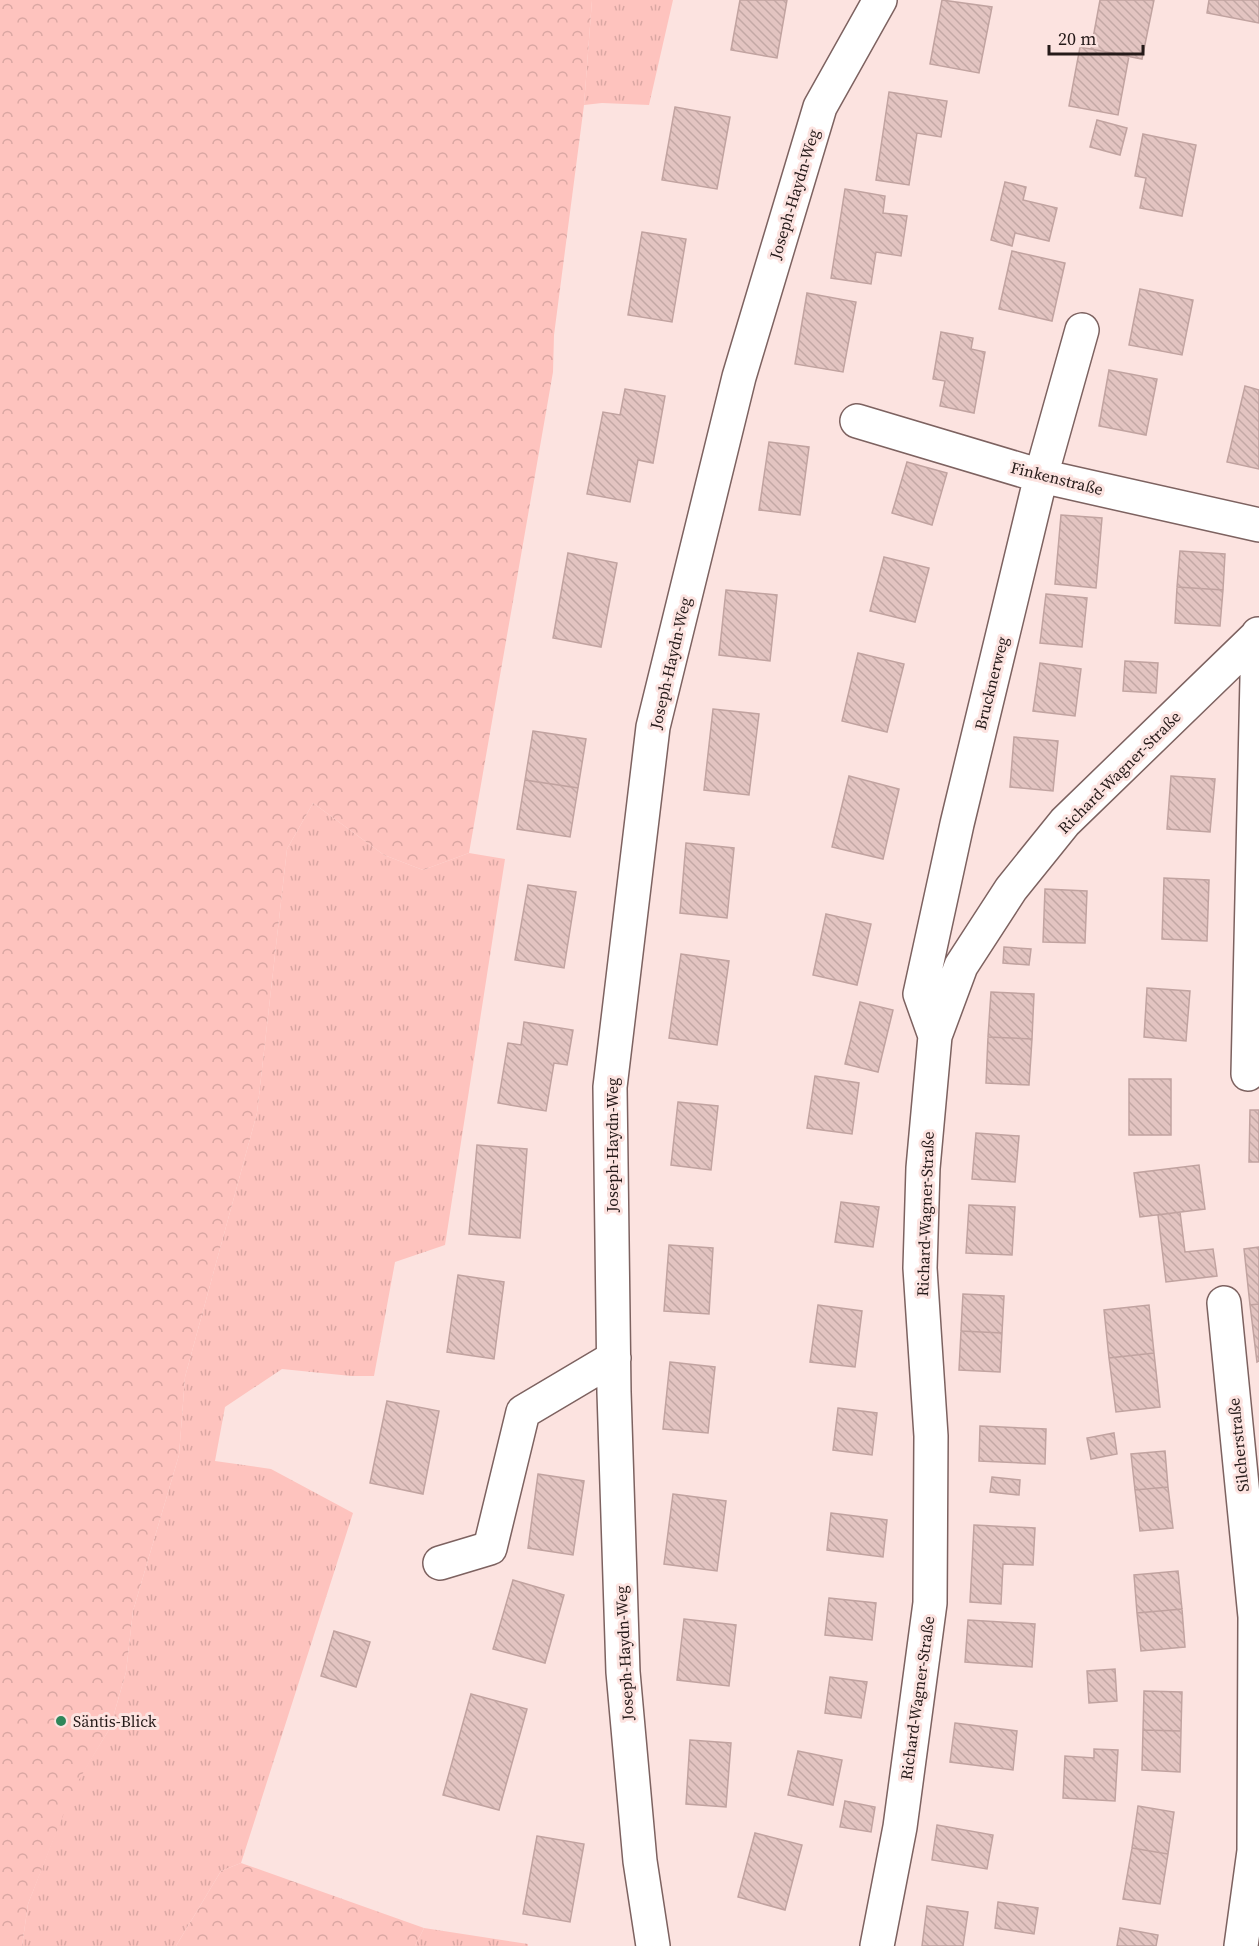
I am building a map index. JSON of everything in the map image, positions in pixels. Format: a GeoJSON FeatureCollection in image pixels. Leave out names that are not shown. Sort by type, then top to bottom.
{"type":"FeatureCollection","features":[{"type":"Feature","properties":{"kind":"street","name":"Joseph-Haydn-Weg"},"geometry":{"type":"LineString","coordinates":[[653,1946],[640,1861],[623,1672],[614,1358],[610,1087],[653,727],[739,378],[820,107],[880,0]]}},
{"type":"Feature","properties":{"kind":"street","name":"Brucknerweg"},"geometry":{"type":"LineString","coordinates":[[935,1036],[920,994],[959,812],[1041,476],[1082,330]]}},
{"type":"Feature","properties":{"kind":"street","name":"Finkenstraße"},"geometry":{"type":"LineString","coordinates":[[857,421],[1041,476],[1259,525]]}},
{"type":"Feature","properties":{"kind":"street"},"geometry":{"type":"LineString","coordinates":[[1248,1074],[1259,634]]}},
{"type":"Feature","properties":{"kind":"street","name":"Richard-Wagner-Straße"},"geometry":{"type":"LineString","coordinates":[[877,1946],[900,1827],[930,1603],[931,1436],[920,1268],[923,1168],[935,1036],[961,966],[1018,881],[1065,822],[1259,634]]}},
{"type":"Feature","properties":{"kind":"street","name":"Silcherstraße"},"geometry":{"type":"LineString","coordinates":[[1224,1303],[1255,1617],[1254,1851],[1241,1946]]}},
{"type":"Feature","properties":{"kind":"street"},"geometry":{"type":"LineString","coordinates":[[440,1563],[490,1548],[523,1412],[614,1358]]}},
{"type":"Feature","properties":{"kind":"green space"},"geometry":{"type":"Polygon","coordinates":[[[0,0],[592,0],[584,105],[554,335],[553,372],[469,853],[423,870],[384,855],[313,803],[287,849],[257,1113],[185,1377],[179,1455],[133,1611],[126,1672],[110,1728],[74,1788],[28,1904],[22,1946],[0,1946],[0,0]]]}},
{"type":"Feature","properties":{"kind":"green space"},"geometry":{"type":"Polygon","coordinates":[[[592,0],[673,0],[649,105],[602,103],[584,105],[592,0]]]}},
{"type":"Feature","properties":{"kind":"green space"},"geometry":{"type":"Polygon","coordinates":[[[313,803],[384,855],[423,870],[469,853],[505,859],[445,1245],[395,1262],[374,1376],[282,1369],[225,1407],[215,1461],[271,1469],[353,1513],[241,1863],[221,1871],[176,1946],[22,1946],[28,1904],[73,1788],[110,1728],[126,1672],[133,1611],[179,1455],[185,1377],[257,1113],[287,849],[313,803]]]}},
{"type":"Feature","properties":{"kind":"green space"},"geometry":{"type":"Polygon","coordinates":[[[241,1863],[424,1928],[415,1946],[176,1946],[221,1871],[241,1863]]]}},
{"type":"Feature","properties":{"kind":"green space"},"geometry":{"type":"Polygon","coordinates":[[[424,1928],[528,1944],[528,1946],[415,1946],[424,1928]]]}},
{"type":"Feature","properties":{"kind":"building"},"geometry":{"type":"Polygon","coordinates":[[[740,0],[787,0],[777,58],[731,50],[740,0]]]}},
{"type":"Feature","properties":{"kind":"building"},"geometry":{"type":"Polygon","coordinates":[[[942,0],[992,7],[979,73],[930,64],[942,0]]]}},
{"type":"Feature","properties":{"kind":"building"},"geometry":{"type":"Polygon","coordinates":[[[1100,0],[1154,0],[1142,59],[1091,49],[1100,0]]]}},
{"type":"Feature","properties":{"kind":"building"},"geometry":{"type":"Polygon","coordinates":[[[1209,0],[1259,0],[1259,23],[1207,13],[1209,0]]]}},
{"type":"Feature","properties":{"kind":"building"},"geometry":{"type":"Polygon","coordinates":[[[1080,47],[1129,56],[1118,115],[1069,106],[1080,47]]]}},
{"type":"Feature","properties":{"kind":"building"},"geometry":{"type":"Polygon","coordinates":[[[889,92],[947,101],[941,137],[917,133],[909,185],[876,180],[889,92]]]}},
{"type":"Feature","properties":{"kind":"building"},"geometry":{"type":"Polygon","coordinates":[[[675,107],[730,117],[717,189],[662,180],[675,107]]]}},
{"type":"Feature","properties":{"kind":"building"},"geometry":{"type":"Polygon","coordinates":[[[1097,120],[1127,128],[1120,155],[1090,147],[1097,120]]]}},
{"type":"Feature","properties":{"kind":"building"},"geometry":{"type":"Polygon","coordinates":[[[1143,134],[1196,145],[1182,216],[1140,208],[1146,178],[1135,176],[1143,134]]]}},
{"type":"Feature","properties":{"kind":"building"},"geometry":{"type":"Polygon","coordinates":[[[1005,182],[1026,187],[1023,200],[1057,208],[1049,241],[1015,233],[1012,246],[991,240],[1005,182]]]}},
{"type":"Feature","properties":{"kind":"building"},"geometry":{"type":"Polygon","coordinates":[[[845,189],[885,196],[883,213],[907,216],[901,256],[876,252],[871,284],[831,278],[845,189]]]}},
{"type":"Feature","properties":{"kind":"building"},"geometry":{"type":"Polygon","coordinates":[[[642,232],[686,239],[672,322],[628,315],[642,232]]]}},
{"type":"Feature","properties":{"kind":"building"},"geometry":{"type":"Polygon","coordinates":[[[1012,251],[1065,263],[1052,321],[999,309],[1012,251]]]}},
{"type":"Feature","properties":{"kind":"building"},"geometry":{"type":"Polygon","coordinates":[[[1140,289],[1193,300],[1182,355],[1129,345],[1140,289]]]}},
{"type":"Feature","properties":{"kind":"building"},"geometry":{"type":"Polygon","coordinates":[[[807,293],[856,302],[843,372],[795,364],[807,293]]]}},
{"type":"Feature","properties":{"kind":"building"},"geometry":{"type":"Polygon","coordinates":[[[941,332],[973,338],[971,349],[985,352],[974,413],[940,406],[945,381],[933,379],[941,332]]]}},
{"type":"Feature","properties":{"kind":"building"},"geometry":{"type":"Polygon","coordinates":[[[1109,370],[1157,379],[1146,435],[1099,426],[1109,370]]]}},
{"type":"Feature","properties":{"kind":"building"},"geometry":{"type":"Polygon","coordinates":[[[1245,386],[1259,390],[1259,469],[1227,462],[1245,386]]]}},
{"type":"Feature","properties":{"kind":"building"},"geometry":{"type":"Polygon","coordinates":[[[625,389],[665,396],[653,463],[638,460],[630,502],[587,494],[603,412],[620,415],[625,389]]]}},
{"type":"Feature","properties":{"kind":"building"},"geometry":{"type":"Polygon","coordinates":[[[769,442],[809,447],[800,515],[759,510],[769,442]]]}},
{"type":"Feature","properties":{"kind":"building"},"geometry":{"type":"Polygon","coordinates":[[[907,462],[947,473],[932,525],[892,513],[907,462]]]}},
{"type":"Feature","properties":{"kind":"building"},"geometry":{"type":"Polygon","coordinates":[[[1061,515],[1102,518],[1096,588],[1055,584],[1061,515]]]}},
{"type":"Feature","properties":{"kind":"building"},"geometry":{"type":"Polygon","coordinates":[[[1180,551],[1225,554],[1223,590],[1177,587],[1180,551]]]}},
{"type":"Feature","properties":{"kind":"building"},"geometry":{"type":"Polygon","coordinates":[[[568,553],[617,563],[601,647],[553,638],[568,553]]]}},
{"type":"Feature","properties":{"kind":"building"},"geometry":{"type":"Polygon","coordinates":[[[884,557],[929,568],[915,622],[870,611],[884,557]]]}},
{"type":"Feature","properties":{"kind":"building"},"geometry":{"type":"Polygon","coordinates":[[[1177,587],[1223,590],[1220,626],[1175,623],[1177,587]]]}},
{"type":"Feature","properties":{"kind":"building"},"geometry":{"type":"Polygon","coordinates":[[[726,590],[777,595],[770,661],[719,655],[726,590]]]}},
{"type":"Feature","properties":{"kind":"building"},"geometry":{"type":"Polygon","coordinates":[[[1046,594],[1087,598],[1082,647],[1040,643],[1046,594]]]}},
{"type":"Feature","properties":{"kind":"building"},"geometry":{"type":"Polygon","coordinates":[[[858,653],[904,664],[887,732],[842,721],[858,653]]]}},
{"type":"Feature","properties":{"kind":"building"},"geometry":{"type":"Polygon","coordinates":[[[1125,661],[1158,663],[1156,693],[1123,691],[1125,661]]]}},
{"type":"Feature","properties":{"kind":"building"},"geometry":{"type":"Polygon","coordinates":[[[1040,663],[1081,669],[1075,716],[1033,711],[1040,663]]]}},
{"type":"Feature","properties":{"kind":"building"},"geometry":{"type":"Polygon","coordinates":[[[713,709],[759,714],[749,795],[704,790],[713,709]]]}},
{"type":"Feature","properties":{"kind":"building"},"geometry":{"type":"Polygon","coordinates":[[[533,731],[586,739],[578,788],[525,780],[533,731]]]}},
{"type":"Feature","properties":{"kind":"building"},"geometry":{"type":"Polygon","coordinates":[[[1014,737],[1058,741],[1053,791],[1010,787],[1014,737]]]}},
{"type":"Feature","properties":{"kind":"building"},"geometry":{"type":"Polygon","coordinates":[[[849,776],[899,789],[883,859],[832,847],[849,776]]]}},
{"type":"Feature","properties":{"kind":"building"},"geometry":{"type":"Polygon","coordinates":[[[1171,776],[1215,779],[1210,832],[1167,829],[1171,776]]]}},
{"type":"Feature","properties":{"kind":"building"},"geometry":{"type":"Polygon","coordinates":[[[525,780],[578,788],[570,837],[517,829],[525,780]]]}},
{"type":"Feature","properties":{"kind":"building"},"geometry":{"type":"Polygon","coordinates":[[[686,843],[734,848],[727,918],[680,913],[686,843]]]}},
{"type":"Feature","properties":{"kind":"building"},"geometry":{"type":"Polygon","coordinates":[[[1164,878],[1209,880],[1207,941],[1162,939],[1164,878]]]}},
{"type":"Feature","properties":{"kind":"building"},"geometry":{"type":"Polygon","coordinates":[[[528,885],[576,892],[564,968],[515,960],[528,885]]]}},
{"type":"Feature","properties":{"kind":"building"},"geometry":{"type":"Polygon","coordinates":[[[1045,889],[1087,891],[1085,943],[1043,942],[1045,889]]]}},
{"type":"Feature","properties":{"kind":"building"},"geometry":{"type":"Polygon","coordinates":[[[826,914],[871,924],[857,985],[813,975],[826,914]]]}},
{"type":"Feature","properties":{"kind":"building"},"geometry":{"type":"Polygon","coordinates":[[[1004,947],[1031,949],[1029,965],[1003,963],[1004,947]]]}},
{"type":"Feature","properties":{"kind":"building"},"geometry":{"type":"Polygon","coordinates":[[[681,954],[729,961],[717,1045],[669,1038],[681,954]]]}},
{"type":"Feature","properties":{"kind":"building"},"geometry":{"type":"Polygon","coordinates":[[[1147,988],[1190,991],[1186,1041],[1144,1037],[1147,988]]]}},
{"type":"Feature","properties":{"kind":"building"},"geometry":{"type":"Polygon","coordinates":[[[991,992],[1034,994],[1032,1039],[988,1037],[991,992]]]}},
{"type":"Feature","properties":{"kind":"building"},"geometry":{"type":"Polygon","coordinates":[[[860,1002],[893,1010],[878,1072],[845,1064],[860,1002]]]}},
{"type":"Feature","properties":{"kind":"building"},"geometry":{"type":"Polygon","coordinates":[[[524,1022],[573,1030],[567,1065],[554,1063],[546,1111],[498,1103],[508,1043],[521,1045],[524,1022]]]}},
{"type":"Feature","properties":{"kind":"building"},"geometry":{"type":"Polygon","coordinates":[[[988,1037],[1032,1039],[1029,1085],[986,1083],[988,1037]]]}},
{"type":"Feature","properties":{"kind":"building"},"geometry":{"type":"Polygon","coordinates":[[[815,1076],[859,1083],[852,1134],[807,1128],[815,1076]]]}},
{"type":"Feature","properties":{"kind":"building"},"geometry":{"type":"Polygon","coordinates":[[[1129,1079],[1171,1079],[1171,1135],[1129,1135],[1129,1079]]]}},
{"type":"Feature","properties":{"kind":"building"},"geometry":{"type":"Polygon","coordinates":[[[678,1102],[718,1106],[711,1170],[671,1165],[678,1102]]]}},
{"type":"Feature","properties":{"kind":"building"},"geometry":{"type":"Polygon","coordinates":[[[1250,1110],[1259,1110],[1259,1162],[1249,1162],[1250,1110]]]}},
{"type":"Feature","properties":{"kind":"building"},"geometry":{"type":"Polygon","coordinates":[[[976,1133],[1019,1136],[1015,1182],[972,1179],[976,1133]]]}},
{"type":"Feature","properties":{"kind":"building"},"geometry":{"type":"Polygon","coordinates":[[[477,1145],[527,1149],[520,1238],[469,1234],[477,1145]]]}},
{"type":"Feature","properties":{"kind":"building"},"geometry":{"type":"Polygon","coordinates":[[[1199,1165],[1205,1209],[1140,1217],[1134,1173],[1199,1165]]]}},
{"type":"Feature","properties":{"kind":"building"},"geometry":{"type":"Polygon","coordinates":[[[841,1202],[879,1207],[873,1247],[835,1242],[841,1202]]]}},
{"type":"Feature","properties":{"kind":"building"},"geometry":{"type":"Polygon","coordinates":[[[969,1205],[1015,1207],[1012,1255],[966,1253],[969,1205]]]}},
{"type":"Feature","properties":{"kind":"building"},"geometry":{"type":"Polygon","coordinates":[[[1180,1212],[1185,1252],[1213,1249],[1217,1276],[1166,1282],[1158,1215],[1180,1212]]]}},
{"type":"Feature","properties":{"kind":"building"},"geometry":{"type":"Polygon","coordinates":[[[669,1245],[713,1248],[709,1314],[664,1311],[669,1245]]]}},
{"type":"Feature","properties":{"kind":"building"},"geometry":{"type":"Polygon","coordinates":[[[1259,1247],[1259,1304],[1250,1305],[1244,1249],[1259,1247]]]}},
{"type":"Feature","properties":{"kind":"building"},"geometry":{"type":"Polygon","coordinates":[[[458,1275],[504,1282],[494,1359],[447,1352],[458,1275]]]}},
{"type":"Feature","properties":{"kind":"building"},"geometry":{"type":"Polygon","coordinates":[[[963,1294],[1004,1296],[1002,1333],[961,1331],[963,1294]]]}},
{"type":"Feature","properties":{"kind":"building"},"geometry":{"type":"Polygon","coordinates":[[[1259,1304],[1259,1361],[1257,1362],[1250,1305],[1259,1304]]]}},
{"type":"Feature","properties":{"kind":"building"},"geometry":{"type":"Polygon","coordinates":[[[818,1305],[862,1311],[855,1367],[810,1362],[818,1305]]]}},
{"type":"Feature","properties":{"kind":"building"},"geometry":{"type":"Polygon","coordinates":[[[1149,1305],[1154,1353],[1109,1358],[1104,1310],[1149,1305]]]}},
{"type":"Feature","properties":{"kind":"building"},"geometry":{"type":"Polygon","coordinates":[[[961,1331],[1002,1333],[1000,1372],[959,1370],[961,1331]]]}},
{"type":"Feature","properties":{"kind":"building"},"geometry":{"type":"Polygon","coordinates":[[[1154,1353],[1160,1407],[1116,1412],[1109,1358],[1154,1353]]]}},
{"type":"Feature","properties":{"kind":"building"},"geometry":{"type":"Polygon","coordinates":[[[670,1362],[715,1367],[708,1433],[663,1429],[670,1362]]]}},
{"type":"Feature","properties":{"kind":"building"},"geometry":{"type":"Polygon","coordinates":[[[387,1401],[439,1411],[423,1494],[370,1483],[387,1401]]]}},
{"type":"Feature","properties":{"kind":"building"},"geometry":{"type":"Polygon","coordinates":[[[838,1408],[877,1413],[872,1455],[833,1450],[838,1408]]]}},
{"type":"Feature","properties":{"kind":"building"},"geometry":{"type":"Polygon","coordinates":[[[980,1426],[1046,1429],[1045,1464],[979,1461],[980,1426]]]}},
{"type":"Feature","properties":{"kind":"building"},"geometry":{"type":"Polygon","coordinates":[[[1114,1433],[1117,1454],[1091,1459],[1087,1438],[1114,1433]]]}},
{"type":"Feature","properties":{"kind":"building"},"geometry":{"type":"Polygon","coordinates":[[[1165,1451],[1168,1487],[1135,1490],[1131,1454],[1165,1451]]]}},
{"type":"Feature","properties":{"kind":"building"},"geometry":{"type":"Polygon","coordinates":[[[538,1474],[584,1481],[573,1555],[528,1548],[538,1474]]]}},
{"type":"Feature","properties":{"kind":"building"},"geometry":{"type":"Polygon","coordinates":[[[992,1477],[1020,1480],[1019,1495],[990,1492],[992,1477]]]}},
{"type":"Feature","properties":{"kind":"building"},"geometry":{"type":"Polygon","coordinates":[[[1168,1487],[1173,1528],[1140,1531],[1135,1490],[1168,1487]]]}},
{"type":"Feature","properties":{"kind":"building"},"geometry":{"type":"Polygon","coordinates":[[[673,1494],[726,1501],[717,1571],[664,1564],[673,1494]]]}},
{"type":"Feature","properties":{"kind":"building"},"geometry":{"type":"Polygon","coordinates":[[[831,1513],[887,1520],[883,1557],[827,1550],[831,1513]]]}},
{"type":"Feature","properties":{"kind":"building"},"geometry":{"type":"Polygon","coordinates":[[[974,1525],[1035,1528],[1033,1565],[1003,1564],[1001,1604],[970,1602],[974,1525]]]}},
{"type":"Feature","properties":{"kind":"building"},"geometry":{"type":"Polygon","coordinates":[[[1178,1571],[1182,1609],[1137,1613],[1134,1575],[1178,1571]]]}},
{"type":"Feature","properties":{"kind":"building"},"geometry":{"type":"Polygon","coordinates":[[[513,1580],[564,1595],[545,1663],[493,1649],[513,1580]]]}},
{"type":"Feature","properties":{"kind":"building"},"geometry":{"type":"Polygon","coordinates":[[[829,1598],[876,1603],[872,1640],[825,1635],[829,1598]]]}},
{"type":"Feature","properties":{"kind":"building"},"geometry":{"type":"Polygon","coordinates":[[[1182,1609],[1185,1647],[1141,1651],[1137,1613],[1182,1609]]]}},
{"type":"Feature","properties":{"kind":"building"},"geometry":{"type":"Polygon","coordinates":[[[684,1619],[736,1625],[729,1686],[677,1680],[684,1619]]]}},
{"type":"Feature","properties":{"kind":"building"},"geometry":{"type":"Polygon","coordinates":[[[968,1620],[1035,1624],[1032,1667],[965,1662],[968,1620]]]}},
{"type":"Feature","properties":{"kind":"building"},"geometry":{"type":"Polygon","coordinates":[[[334,1631],[370,1642],[356,1687],[321,1676],[334,1631]]]}},
{"type":"Feature","properties":{"kind":"building"},"geometry":{"type":"Polygon","coordinates":[[[1115,1669],[1117,1701],[1089,1703],[1087,1671],[1115,1669]]]}},
{"type":"Feature","properties":{"kind":"building"},"geometry":{"type":"Polygon","coordinates":[[[830,1677],[867,1682],[861,1718],[825,1713],[830,1677]]]}},
{"type":"Feature","properties":{"kind":"building"},"geometry":{"type":"Polygon","coordinates":[[[1144,1691],[1182,1692],[1181,1731],[1143,1730],[1144,1691]]]}},
{"type":"Feature","properties":{"kind":"building"},"geometry":{"type":"Polygon","coordinates":[[[471,1694],[527,1709],[499,1810],[443,1795],[471,1694]]]}},
{"type":"Feature","properties":{"kind":"building"},"geometry":{"type":"Polygon","coordinates":[[[955,1723],[1017,1731],[1013,1770],[950,1762],[955,1723]]]}},
{"type":"Feature","properties":{"kind":"building"},"geometry":{"type":"Polygon","coordinates":[[[1143,1730],[1181,1731],[1180,1772],[1142,1770],[1143,1730]]]}},
{"type":"Feature","properties":{"kind":"building"},"geometry":{"type":"Polygon","coordinates":[[[690,1740],[731,1743],[726,1807],[686,1804],[690,1740]]]}},
{"type":"Feature","properties":{"kind":"building"},"geometry":{"type":"Polygon","coordinates":[[[1094,1749],[1118,1750],[1115,1801],[1063,1798],[1065,1756],[1094,1758],[1094,1749]]]}},
{"type":"Feature","properties":{"kind":"building"},"geometry":{"type":"Polygon","coordinates":[[[798,1751],[842,1760],[833,1805],[788,1795],[798,1751]]]}},
{"type":"Feature","properties":{"kind":"building"},"geometry":{"type":"Polygon","coordinates":[[[845,1801],[875,1807],[871,1832],[840,1827],[845,1801]]]}},
{"type":"Feature","properties":{"kind":"building"},"geometry":{"type":"Polygon","coordinates":[[[1138,1806],[1174,1812],[1168,1854],[1132,1848],[1138,1806]]]}},
{"type":"Feature","properties":{"kind":"building"},"geometry":{"type":"Polygon","coordinates":[[[937,1825],[993,1835],[987,1869],[932,1860],[937,1825]]]}},
{"type":"Feature","properties":{"kind":"building"},"geometry":{"type":"Polygon","coordinates":[[[755,1833],[802,1845],[785,1910],[738,1897],[755,1833]]]}},
{"type":"Feature","properties":{"kind":"building"},"geometry":{"type":"Polygon","coordinates":[[[537,1836],[584,1844],[570,1922],[523,1914],[537,1836]]]}},
{"type":"Feature","properties":{"kind":"building"},"geometry":{"type":"Polygon","coordinates":[[[1132,1848],[1168,1854],[1160,1904],[1123,1899],[1132,1848]]]}},
{"type":"Feature","properties":{"kind":"building"},"geometry":{"type":"Polygon","coordinates":[[[998,1902],[1038,1908],[1034,1934],[995,1928],[998,1902]]]}},
{"type":"Feature","properties":{"kind":"building"},"geometry":{"type":"Polygon","coordinates":[[[927,1906],[968,1912],[963,1946],[922,1946],[927,1906]]]}},
{"type":"Feature","properties":{"kind":"building"},"geometry":{"type":"Polygon","coordinates":[[[1120,1928],[1158,1935],[1156,1946],[1117,1946],[1120,1928]]]}},
{"type":"Feature","properties":{"kind":"place","name":"Säntis-Blick"},"geometry":{"type":"Point","coordinates":[61,1721]}}]}
